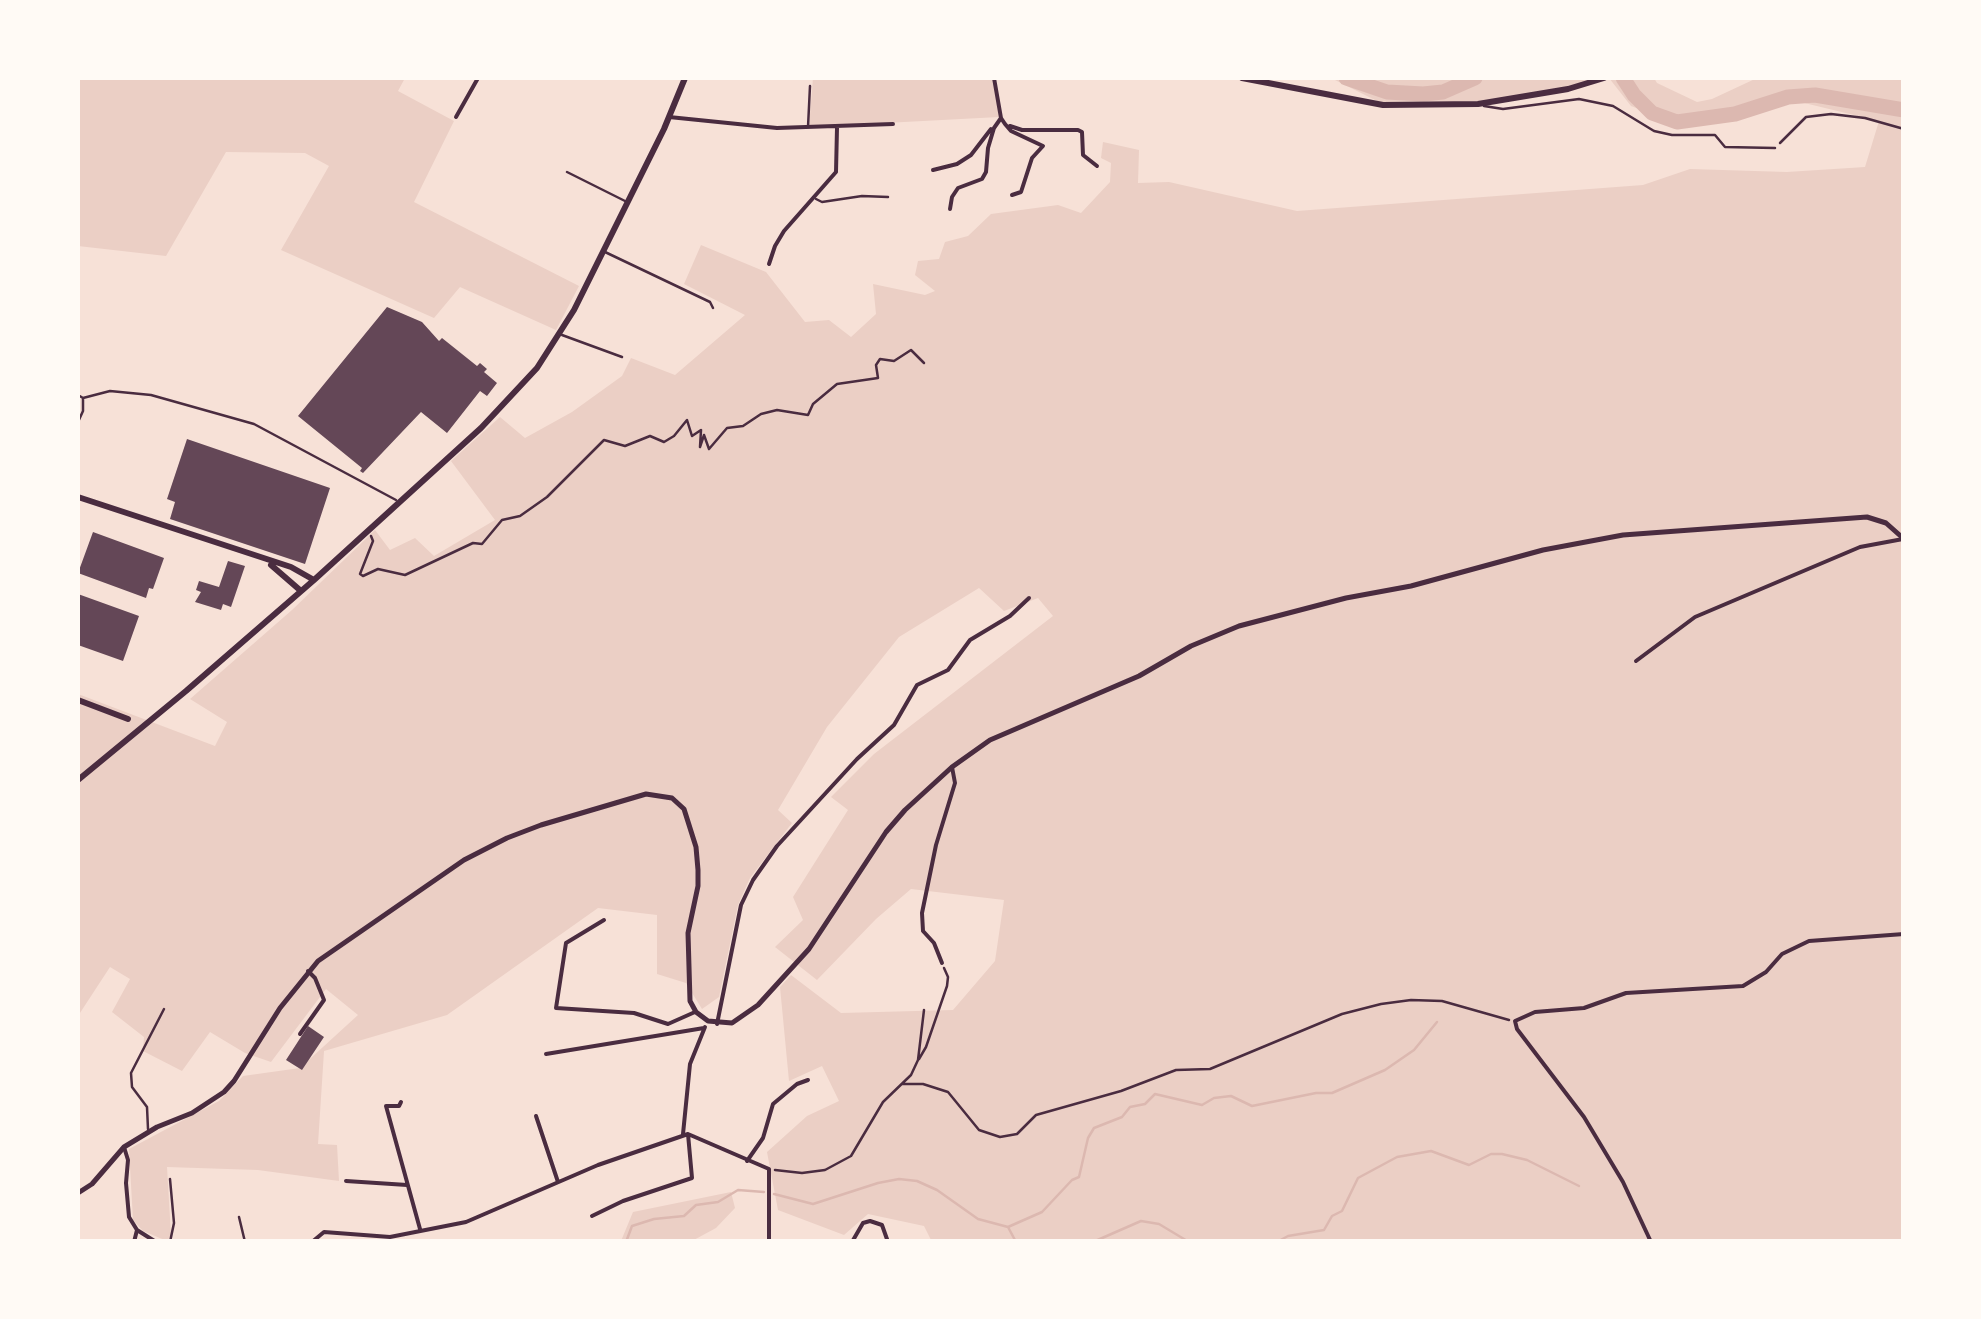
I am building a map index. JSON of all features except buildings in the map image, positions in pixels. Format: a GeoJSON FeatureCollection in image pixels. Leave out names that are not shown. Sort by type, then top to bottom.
{"type":"FeatureCollection","features":[{"type":"Feature","properties":{"kind":"main road"},"geometry":{"type":"LineString","coordinates":[[78,780],[314,580],[500,409],[537,368],[560,335],[604,252],[685,78]]}},
{"type":"Feature","properties":{"kind":"main road"},"geometry":{"type":"LineString","coordinates":[[1242,78],[1383,105],[1478,104],[1525,98],[1603,78]]}},
{"type":"Feature","properties":{"kind":"main road"},"geometry":{"type":"LineString","coordinates":[[78,497],[291,567],[314,580]]}},
{"type":"Feature","properties":{"kind":"main road"},"geometry":{"type":"LineString","coordinates":[[266,561],[300,592]]}},
{"type":"Feature","properties":{"kind":"main road"},"geometry":{"type":"LineString","coordinates":[[78,700],[128,719]]}},
{"type":"Feature","properties":{"kind":"street"},"geometry":{"type":"LineString","coordinates":[[456,118],[478,78]]}},
{"type":"Feature","properties":{"kind":"street"},"geometry":{"type":"LineString","coordinates":[[994,78],[1005,124],[1011,131],[1043,146],[1032,158],[1021,192],[1012,195]]}},
{"type":"Feature","properties":{"kind":"street"},"geometry":{"type":"LineString","coordinates":[[669,117],[738,126],[837,128],[892,124]]}},
{"type":"Feature","properties":{"kind":"street"},"geometry":{"type":"LineString","coordinates":[[950,209],[958,188],[982,179],[986,172],[988,148],[1001,118]]}},
{"type":"Feature","properties":{"kind":"street"},"geometry":{"type":"LineString","coordinates":[[1005,124],[1022,130],[1078,130],[1082,132],[1082,156],[1097,166]]}},
{"type":"Feature","properties":{"kind":"street"},"geometry":{"type":"LineString","coordinates":[[769,264],[784,232],[839,164],[837,128]]}},
{"type":"Feature","properties":{"kind":"street"},"geometry":{"type":"LineString","coordinates":[[933,170],[957,164],[970,155],[987,130],[994,128]]}},
{"type":"Feature","properties":{"kind":"street"},"geometry":{"type":"LineString","coordinates":[[78,1193],[92,1184],[124,1147],[224,1092],[308,971],[330,952],[488,846],[541,825],[634,796],[658,794],[672,798],[684,809],[696,848],[698,886],[688,933],[690,1001],[696,1012],[716,1024],[739,1020],[809,950],[886,832],[952,768],[990,740],[1138,676],[1191,646],[1239,626],[1543,550],[1668,530],[1867,517],[1886,523],[1903,539]]}},
{"type":"Feature","properties":{"kind":"street"},"geometry":{"type":"LineString","coordinates":[[1636,661],[1694,617],[1860,547],[1903,539]]}},
{"type":"Feature","properties":{"kind":"street"},"geometry":{"type":"LineString","coordinates":[[716,1024],[741,904],[777,846],[857,758],[894,725],[916,685],[948,670],[970,640],[1010,616],[1029,598]]}},
{"type":"Feature","properties":{"kind":"street"},"geometry":{"type":"LineString","coordinates":[[942,963],[934,943],[923,931],[922,912],[956,774],[952,768]]}},
{"type":"Feature","properties":{"kind":"street"},"geometry":{"type":"LineString","coordinates":[[604,920],[566,943],[556,1008],[634,1012],[668,1024],[696,1012]]}},
{"type":"Feature","properties":{"kind":"street"},"geometry":{"type":"LineString","coordinates":[[1651,1242],[1604,1150],[1515,1022],[1535,1012],[1584,1008],[1626,994],[1743,986],[1766,972],[1782,954],[1809,940],[1904,934]]}},
{"type":"Feature","properties":{"kind":"street"},"geometry":{"type":"LineString","coordinates":[[300,1034],[324,1000],[316,978],[308,971]]}},
{"type":"Feature","properties":{"kind":"street"},"geometry":{"type":"LineString","coordinates":[[592,1216],[623,1201],[692,1178],[685,1134],[690,1064],[708,1020]]}},
{"type":"Feature","properties":{"kind":"street"},"geometry":{"type":"LineString","coordinates":[[546,1054],[704,1028]]}},
{"type":"Feature","properties":{"kind":"street"},"geometry":{"type":"LineString","coordinates":[[747,1161],[762,1138],[773,1104],[808,1080]]}},
{"type":"Feature","properties":{"kind":"street"},"geometry":{"type":"LineString","coordinates":[[401,1102],[399,1106],[386,1106],[420,1229]]}},
{"type":"Feature","properties":{"kind":"street"},"geometry":{"type":"LineString","coordinates":[[536,1116],[558,1182]]}},
{"type":"Feature","properties":{"kind":"street"},"geometry":{"type":"LineString","coordinates":[[312,1242],[318,1233],[324,1232],[390,1236],[477,1218],[558,1182],[685,1134],[769,1169],[769,1242]]}},
{"type":"Feature","properties":{"kind":"street"},"geometry":{"type":"LineString","coordinates":[[124,1147],[128,1160],[129,1217],[137,1230],[156,1242]]}},
{"type":"Feature","properties":{"kind":"street"},"geometry":{"type":"LineString","coordinates":[[346,1180],[407,1186]]}},
{"type":"Feature","properties":{"kind":"street"},"geometry":{"type":"LineString","coordinates":[[852,1242],[863,1223],[870,1221],[882,1224],[888,1242]]}},
{"type":"Feature","properties":{"kind":"street"},"geometry":{"type":"LineString","coordinates":[[134,1242],[137,1230]]}},
{"type":"Feature","properties":{"kind":"lane"},"geometry":{"type":"LineString","coordinates":[[808,128],[810,86]]}},
{"type":"Feature","properties":{"kind":"lane"},"geometry":{"type":"LineString","coordinates":[[1478,104],[1503,109],[1579,99],[1613,106],[1654,131],[1715,135],[1725,147],[1776,148]]}},
{"type":"Feature","properties":{"kind":"lane"},"geometry":{"type":"LineString","coordinates":[[567,172],[628,203]]}},
{"type":"Feature","properties":{"kind":"lane"},"geometry":{"type":"LineString","coordinates":[[814,199],[822,202],[888,197]]}},
{"type":"Feature","properties":{"kind":"lane"},"geometry":{"type":"LineString","coordinates":[[604,252],[710,302],[713,308]]}},
{"type":"Feature","properties":{"kind":"lane"},"geometry":{"type":"LineString","coordinates":[[560,335],[622,357]]}},
{"type":"Feature","properties":{"kind":"lane"},"geometry":{"type":"LineString","coordinates":[[78,422],[83,411],[80,397],[110,390],[151,395],[254,424],[398,502]]}},
{"type":"Feature","properties":{"kind":"lane"},"geometry":{"type":"LineString","coordinates":[[148,1132],[147,1107],[132,1087],[131,1073],[164,1009]]}},
{"type":"Feature","properties":{"kind":"lane"},"geometry":{"type":"LineString","coordinates":[[170,1180],[174,1223],[170,1242]]}},
{"type":"Feature","properties":{"kind":"lane"},"geometry":{"type":"LineString","coordinates":[[239,1217],[245,1242]]}},
{"type":"Feature","properties":{"kind":"path"},"geometry":{"type":"LineString","coordinates":[[1776,148],[1806,118],[1831,114],[1865,118],[1904,130]]}},
{"type":"Feature","properties":{"kind":"path"},"geometry":{"type":"LineString","coordinates":[[369,530],[373,541],[360,574],[378,568],[404,575],[473,544],[482,544],[502,520],[520,516],[547,497],[604,440],[626,446],[650,436],[664,442],[687,420],[692,436],[701,430],[700,447],[704,435],[709,449],[727,428],[743,426],[760,414],[777,410],[808,415],[811,406],[836,384],[878,378],[876,364],[880,359],[894,361],[911,350],[924,363]]}},
{"type":"Feature","properties":{"kind":"path"},"geometry":{"type":"LineString","coordinates":[[769,1169],[802,1173],[825,1170],[842,1163],[857,1147],[884,1102],[911,1076],[926,1047],[947,986],[942,963]]}},
{"type":"Feature","properties":{"kind":"path"},"geometry":{"type":"LineString","coordinates":[[902,1084],[923,1084],[948,1092],[979,1130],[1000,1137],[1018,1134],[1036,1115],[1176,1070],[1210,1069],[1342,1014],[1381,1004],[1411,1000],[1442,1002],[1515,1022]]}},
{"type":"Feature","properties":{"kind":"path"},"geometry":{"type":"LineString","coordinates":[[918,1060],[924,1010]]}},
{"type":"Feature","properties":{"kind":"shaded area"},"geometry":{"type":"Polygon","coordinates":[[[78,78],[405,78],[398,91],[454,121],[414,202],[579,286],[556,330],[460,287],[434,318],[281,250],[329,166],[305,153],[226,152],[166,256],[78,246],[78,78]]]}},
{"type":"Feature","properties":{"kind":"shaded area"},"geometry":{"type":"Polygon","coordinates":[[[813,78],[993,78],[999,117],[809,127],[813,78]]]}},
{"type":"Feature","properties":{"kind":"shaded area"},"geometry":{"type":"Polygon","coordinates":[[[1331,78],[1603,78],[1478,104],[1383,104],[1331,78]]]}},
{"type":"Feature","properties":{"kind":"shaded area"},"geometry":{"type":"Polygon","coordinates":[[[1609,78],[1654,78],[1697,102],[1757,78],[1903,78],[1903,1241],[932,1242],[924,1226],[868,1214],[844,1235],[778,1210],[767,1152],[807,1116],[839,1101],[822,1066],[789,1081],[780,987],[791,975],[841,1013],[953,1010],[995,961],[1004,900],[911,889],[817,980],[775,947],[803,920],[793,897],[848,810],[831,797],[874,754],[1053,616],[1038,598],[1004,611],[979,588],[899,637],[827,727],[778,810],[792,823],[750,878],[738,905],[719,997],[702,1009],[686,983],[657,974],[657,915],[598,908],[447,1015],[324,1051],[318,1144],[337,1145],[339,1181],[258,1170],[167,1167],[171,1235],[167,1241],[143,1231],[133,1220],[129,1149],[219,1101],[243,1076],[300,1068],[358,1015],[326,989],[271,1062],[245,1053],[210,1032],[182,1071],[143,1051],[144,1037],[112,1012],[130,979],[110,967],[78,1016],[78,694],[215,746],[227,722],[190,699],[292,610],[375,530],[390,550],[415,538],[434,556],[495,520],[451,461],[500,417],[525,438],[572,412],[622,376],[631,358],[675,375],[745,315],[684,284],[701,245],[766,272],[805,322],[829,320],[851,337],[876,314],[873,284],[925,295],[935,291],[915,275],[918,261],[939,259],[945,242],[968,236],[991,214],[1058,205],[1081,213],[1110,182],[1111,163],[1101,158],[1103,142],[1139,150],[1138,183],[1169,182],[1297,211],[1643,185],[1690,169],[1787,172],[1865,167],[1879,121],[1796,101],[1679,124],[1631,106],[1609,78]]]}},
{"type":"Feature","properties":{"kind":"shaded area"},"geometry":{"type":"Polygon","coordinates":[[[731,1192],[735,1208],[716,1228],[692,1241],[621,1241],[633,1212],[731,1192]]]}},
{"type":"Feature","properties":{"kind":"waterway"},"geometry":{"type":"LineString","coordinates":[[1346,78],[1387,92],[1423,94],[1443,92],[1475,78]]}},
{"type":"Feature","properties":{"kind":"waterway"},"geometry":{"type":"LineString","coordinates":[[1623,78],[1652,113],[1677,122],[1735,114],[1788,97],[1815,95],[1904,110]]}},
{"type":"Feature","properties":{"kind":"waterway"},"geometry":{"type":"LineString","coordinates":[[1008,1227],[1042,1212],[1079,1177],[1094,1128],[1122,1117],[1130,1107],[1145,1104],[1155,1094],[1202,1105],[1214,1098],[1231,1096],[1252,1106],[1332,1093],[1385,1070],[1414,1050],[1437,1022]]}},
{"type":"Feature","properties":{"kind":"waterway"},"geometry":{"type":"LineString","coordinates":[[1277,1242],[1288,1236],[1324,1230],[1332,1216],[1342,1211],[1358,1178],[1397,1157],[1431,1151],[1469,1165],[1491,1154],[1502,1154],[1527,1160],[1579,1186]]}},
{"type":"Feature","properties":{"kind":"waterway"},"geometry":{"type":"LineString","coordinates":[[774,1194],[813,1204],[878,1183],[917,1181],[978,1219],[1008,1227],[1016,1242]]}},
{"type":"Feature","properties":{"kind":"waterway"},"geometry":{"type":"LineString","coordinates":[[626,1242],[632,1226],[684,1216],[696,1205],[718,1202],[738,1190],[764,1192]]}},
{"type":"Feature","properties":{"kind":"waterway"},"geometry":{"type":"LineString","coordinates":[[1093,1242],[1141,1221],[1159,1224],[1189,1242]]}}]}
